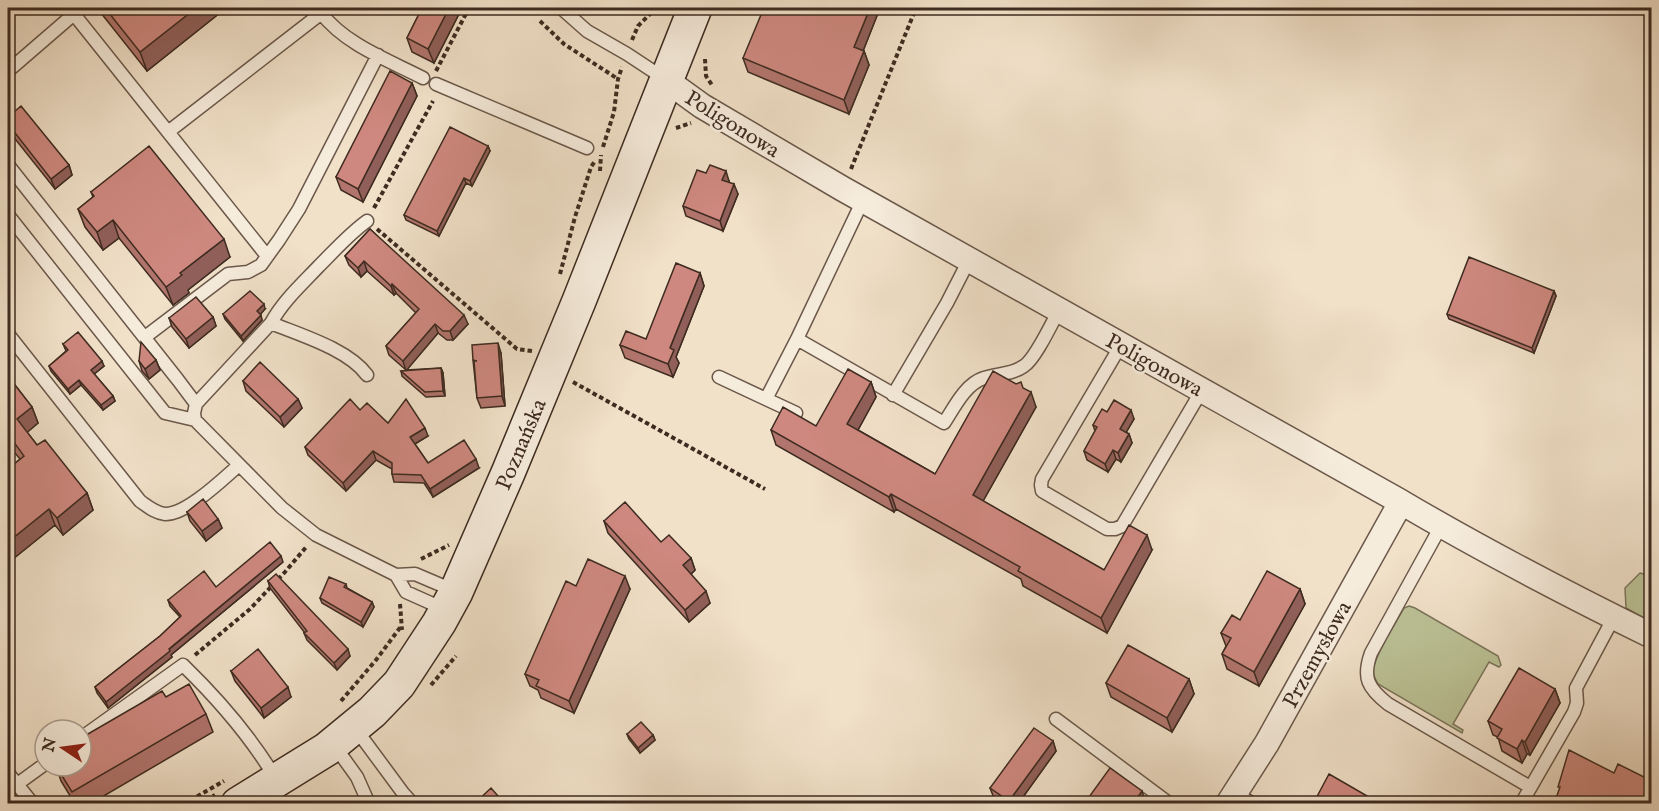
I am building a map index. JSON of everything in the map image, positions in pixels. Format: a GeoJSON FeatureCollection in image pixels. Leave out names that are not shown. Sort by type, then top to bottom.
{"type":"FeatureCollection","features":[{"type":"Feature","properties":{"kind":"main road","name":"Poznańska"},"geometry":{"type":"LineString","coordinates":[[231,792],[277,780],[341,726],[372,712],[399,684],[425,646],[451,601],[508,473],[543,361],[666,80],[695,8]]}},
{"type":"Feature","properties":{"kind":"street","name":"Poligonowa"},"geometry":{"type":"LineString","coordinates":[[666,80],[702,106],[853,195],[1441,526],[1652,636]]}},
{"type":"Feature","properties":{"kind":"street","name":"Przemysłowa"},"geometry":{"type":"LineString","coordinates":[[1239,800],[1267,743],[1401,502]]}},
{"type":"Feature","properties":{"kind":"lane"},"geometry":{"type":"LineString","coordinates":[[561,8],[587,31],[666,80]]}},
{"type":"Feature","properties":{"kind":"lane"},"geometry":{"type":"LineString","coordinates":[[168,132],[325,10],[331,25],[346,37],[423,78]]}},
{"type":"Feature","properties":{"kind":"lane"},"geometry":{"type":"LineString","coordinates":[[8,71],[72,11],[267,256]]}},
{"type":"Feature","properties":{"kind":"lane"},"geometry":{"type":"LineString","coordinates":[[145,337],[228,274],[248,272],[261,264],[300,209],[378,55]]}},
{"type":"Feature","properties":{"kind":"lane"},"geometry":{"type":"LineString","coordinates":[[436,84],[588,148]]}},
{"type":"Feature","properties":{"kind":"lane"},"geometry":{"type":"LineString","coordinates":[[8,165],[196,404]]}},
{"type":"Feature","properties":{"kind":"lane"},"geometry":{"type":"LineString","coordinates":[[766,399],[796,339],[853,195]]}},
{"type":"Feature","properties":{"kind":"lane"},"geometry":{"type":"LineString","coordinates":[[8,214],[165,413],[195,420],[282,508],[316,535],[396,575],[415,574],[451,601]]}},
{"type":"Feature","properties":{"kind":"lane"},"geometry":{"type":"LineString","coordinates":[[195,420],[196,404],[271,323],[278,310],[300,286],[353,231],[367,221]]}},
{"type":"Feature","properties":{"kind":"lane"},"geometry":{"type":"LineString","coordinates":[[893,395],[947,303],[969,260]]}},
{"type":"Feature","properties":{"kind":"lane"},"geometry":{"type":"LineString","coordinates":[[796,339],[944,423],[972,384],[984,378],[1011,374],[1027,365],[1059,310]]}},
{"type":"Feature","properties":{"kind":"lane"},"geometry":{"type":"LineString","coordinates":[[271,323],[330,348],[361,366],[367,375]]}},
{"type":"Feature","properties":{"kind":"lane"},"geometry":{"type":"LineString","coordinates":[[8,334],[140,501],[152,509],[165,514],[182,510],[239,465]]}},
{"type":"Feature","properties":{"kind":"lane"},"geometry":{"type":"LineString","coordinates":[[1121,345],[1042,479],[1041,485],[1042,491],[1107,529],[1122,526],[1202,390]]}},
{"type":"Feature","properties":{"kind":"lane"},"geometry":{"type":"LineString","coordinates":[[719,377],[795,413]]}},
{"type":"Feature","properties":{"kind":"lane"},"geometry":{"type":"LineString","coordinates":[[1441,526],[1371,653],[1366,678],[1376,695],[1388,704],[1530,788]]}},
{"type":"Feature","properties":{"kind":"lane"},"geometry":{"type":"LineString","coordinates":[[396,575],[406,592],[451,601]]}},
{"type":"Feature","properties":{"kind":"lane"},"geometry":{"type":"LineString","coordinates":[[1521,804],[1574,712],[1577,703],[1576,688],[1614,617]]}},
{"type":"Feature","properties":{"kind":"lane"},"geometry":{"type":"LineString","coordinates":[[93,729],[183,665],[217,699],[263,758],[277,780]]}},
{"type":"Feature","properties":{"kind":"lane"},"geometry":{"type":"LineString","coordinates":[[1056,718],[1113,767],[1170,804]]}},
{"type":"Feature","properties":{"kind":"lane"},"geometry":{"type":"LineString","coordinates":[[341,726],[357,777],[369,804]]}},
{"type":"Feature","properties":{"kind":"lane"},"geometry":{"type":"LineString","coordinates":[[341,726],[412,804]]}},
{"type":"Feature","properties":{"kind":"lane"},"geometry":{"type":"LineString","coordinates":[[8,774],[25,794]]}},
{"type":"Feature","properties":{"kind":"lane"},"geometry":{"type":"LineString","coordinates":[[14,804],[25,794],[36,778]]}},
{"type":"Feature","properties":{"kind":"path"},"geometry":{"type":"LineString","coordinates":[[557,285],[591,167],[601,154],[616,106],[618,79],[638,26],[656,8]]}},
{"type":"Feature","properties":{"kind":"path"},"geometry":{"type":"LineString","coordinates":[[853,195],[916,8]]}},
{"type":"Feature","properties":{"kind":"path"},"geometry":{"type":"LineString","coordinates":[[540,21],[564,44],[618,79]]}},
{"type":"Feature","properties":{"kind":"path"},"geometry":{"type":"LineString","coordinates":[[433,100],[367,221],[517,349],[543,361],[765,489]]}},
{"type":"Feature","properties":{"kind":"path"},"geometry":{"type":"LineString","coordinates":[[183,665],[249,609],[285,572],[316,535]]}},
{"type":"Feature","properties":{"kind":"path"},"geometry":{"type":"LineString","coordinates":[[341,726],[357,683],[402,624],[400,604]]}},
{"type":"Feature","properties":{"kind":"path"},"geometry":{"type":"LineString","coordinates":[[184,804],[231,792]]}},
{"type":"Feature","properties":{"kind":"green space"},"geometry":{"type":"Polygon","coordinates":[[[1640,573],[1651,576],[1651,622],[1626,608],[1625,588],[1640,573]]]}},
{"type":"Feature","properties":{"kind":"green space"},"geometry":{"type":"Polygon","coordinates":[[[1409,606],[1498,656],[1501,665],[1499,667],[1489,662],[1453,724],[1463,730],[1462,733],[1378,684],[1374,676],[1374,665],[1381,649],[1404,608],[1409,606]]]}},
{"type":"Feature","properties":{"kind":"building"},"geometry":{"type":"Polygon","coordinates":[[[105,8],[196,8],[140,52],[105,8]]]}},
{"type":"Feature","properties":{"kind":"building"},"geometry":{"type":"Polygon","coordinates":[[[422,8],[449,8],[428,49],[407,38],[422,8]]]}},
{"type":"Feature","properties":{"kind":"building"},"geometry":{"type":"Polygon","coordinates":[[[777,8],[870,8],[854,47],[864,51],[844,100],[743,58],[763,10],[775,14],[777,8]]]}},
{"type":"Feature","properties":{"kind":"building"},"geometry":{"type":"Polygon","coordinates":[[[390,71],[412,83],[358,189],[336,177],[390,71]]]}},
{"type":"Feature","properties":{"kind":"building"},"geometry":{"type":"Polygon","coordinates":[[[21,106],[69,165],[51,179],[8,124],[8,117],[21,106]]]}},
{"type":"Feature","properties":{"kind":"building"},"geometry":{"type":"Polygon","coordinates":[[[450,127],[488,146],[470,181],[464,178],[437,231],[404,215],[450,127]]]}},
{"type":"Feature","properties":{"kind":"building"},"geometry":{"type":"Polygon","coordinates":[[[149,146],[224,239],[180,273],[182,275],[166,287],[113,220],[97,232],[78,209],[94,196],[91,192],[149,146]]]}},
{"type":"Feature","properties":{"kind":"building"},"geometry":{"type":"Polygon","coordinates":[[[710,165],[726,171],[722,180],[734,184],[720,221],[683,206],[697,170],[706,173],[710,165]]]}},
{"type":"Feature","properties":{"kind":"building"},"geometry":{"type":"Polygon","coordinates":[[[370,229],[464,315],[450,331],[443,331],[435,324],[403,361],[386,346],[419,309],[364,261],[358,268],[345,256],[370,229]]]}},
{"type":"Feature","properties":{"kind":"building"},"geometry":{"type":"Polygon","coordinates":[[[1469,257],[1554,291],[1532,348],[1447,314],[1469,257]]]}},
{"type":"Feature","properties":{"kind":"building"},"geometry":{"type":"Polygon","coordinates":[[[676,263],[700,273],[670,348],[674,350],[668,364],[620,345],[626,331],[646,339],[676,263]]]}},
{"type":"Feature","properties":{"kind":"building"},"geometry":{"type":"Polygon","coordinates":[[[250,291],[264,304],[257,311],[261,315],[241,336],[223,314],[250,291]]]}},
{"type":"Feature","properties":{"kind":"building"},"geometry":{"type":"Polygon","coordinates":[[[196,297],[213,317],[186,339],[169,318],[196,297]]]}},
{"type":"Feature","properties":{"kind":"building"},"geometry":{"type":"Polygon","coordinates":[[[78,332],[102,361],[91,370],[113,396],[101,405],[79,380],[68,389],[49,366],[68,350],[63,344],[78,332]]]}},
{"type":"Feature","properties":{"kind":"building"},"geometry":{"type":"Polygon","coordinates":[[[141,342],[156,360],[145,369],[139,361],[141,342]]]}},
{"type":"Feature","properties":{"kind":"building"},"geometry":{"type":"Polygon","coordinates":[[[498,343],[502,396],[477,398],[474,361],[477,361],[473,360],[472,345],[498,343]]]}},
{"type":"Feature","properties":{"kind":"building"},"geometry":{"type":"Polygon","coordinates":[[[260,362],[298,399],[280,417],[243,381],[260,362]]]}},
{"type":"Feature","properties":{"kind":"building"},"geometry":{"type":"Polygon","coordinates":[[[441,368],[443,391],[425,392],[401,371],[441,368]]]}},
{"type":"Feature","properties":{"kind":"building"},"geometry":{"type":"Polygon","coordinates":[[[848,369],[871,382],[847,424],[935,474],[993,371],[1016,384],[1021,382],[1023,388],[1031,392],[973,495],[1104,570],[1129,525],[1147,535],[1101,618],[1018,571],[1020,567],[891,494],[889,497],[771,430],[783,407],[816,426],[848,369]]]}},
{"type":"Feature","properties":{"kind":"building"},"geometry":{"type":"Polygon","coordinates":[[[8,376],[32,407],[17,419],[37,445],[45,440],[87,493],[57,518],[49,509],[8,542],[8,469],[24,456],[8,434],[8,376]]]}},
{"type":"Feature","properties":{"kind":"building"},"geometry":{"type":"Polygon","coordinates":[[[350,399],[360,410],[367,403],[388,423],[406,399],[425,428],[410,437],[428,463],[464,440],[476,459],[430,489],[421,475],[392,474],[392,463],[373,451],[343,483],[305,447],[350,399]]]}},
{"type":"Feature","properties":{"kind":"building"},"geometry":{"type":"Polygon","coordinates":[[[1114,400],[1131,410],[1120,429],[1129,434],[1118,453],[1113,450],[1105,464],[1084,451],[1097,427],[1093,425],[1102,409],[1107,412],[1114,400]]]}},
{"type":"Feature","properties":{"kind":"building"},"geometry":{"type":"Polygon","coordinates":[[[203,499],[218,519],[202,531],[187,512],[203,499]]]}},
{"type":"Feature","properties":{"kind":"building"},"geometry":{"type":"Polygon","coordinates":[[[625,502],[661,542],[669,535],[691,558],[683,565],[706,591],[685,610],[604,521],[625,502]]]}},
{"type":"Feature","properties":{"kind":"building"},"geometry":{"type":"Polygon","coordinates":[[[270,542],[281,556],[169,649],[170,651],[106,702],[95,687],[160,636],[181,616],[168,600],[204,571],[216,587],[270,542]]]}},
{"type":"Feature","properties":{"kind":"building"},"geometry":{"type":"Polygon","coordinates":[[[588,559],[625,576],[569,701],[536,686],[539,680],[525,674],[566,581],[576,586],[588,559]]]}},
{"type":"Feature","properties":{"kind":"building"},"geometry":{"type":"Polygon","coordinates":[[[1267,571],[1300,589],[1254,672],[1222,654],[1231,638],[1221,633],[1232,615],[1240,620],[1267,571]]]}},
{"type":"Feature","properties":{"kind":"building"},"geometry":{"type":"Polygon","coordinates":[[[276,574],[348,649],[334,663],[304,633],[307,631],[268,581],[276,574]]]}},
{"type":"Feature","properties":{"kind":"building"},"geometry":{"type":"Polygon","coordinates":[[[329,577],[346,584],[344,587],[372,602],[361,622],[320,598],[329,577]]]}},
{"type":"Feature","properties":{"kind":"building"},"geometry":{"type":"Polygon","coordinates":[[[1128,645],[1189,679],[1167,718],[1106,683],[1128,645]]]}},
{"type":"Feature","properties":{"kind":"building"},"geometry":{"type":"Polygon","coordinates":[[[258,649],[288,687],[261,708],[231,671],[258,649]]]}},
{"type":"Feature","properties":{"kind":"building"},"geometry":{"type":"Polygon","coordinates":[[[1519,668],[1555,689],[1525,742],[1522,740],[1517,749],[1497,738],[1502,729],[1488,721],[1519,668]]]}},
{"type":"Feature","properties":{"kind":"building"},"geometry":{"type":"Polygon","coordinates":[[[189,684],[206,714],[72,792],[63,778],[93,778],[93,731],[162,691],[166,697],[189,684]]]}},
{"type":"Feature","properties":{"kind":"building"},"geometry":{"type":"Polygon","coordinates":[[[641,722],[653,735],[638,748],[627,734],[641,722]]]}},
{"type":"Feature","properties":{"kind":"building"},"geometry":{"type":"Polygon","coordinates":[[[1034,728],[1053,741],[1009,801],[990,788],[1034,728]]]}},
{"type":"Feature","properties":{"kind":"building"},"geometry":{"type":"Polygon","coordinates":[[[1569,750],[1614,773],[1618,764],[1652,781],[1652,804],[1591,804],[1587,801],[1586,804],[1554,804],[1569,750]]]}},
{"type":"Feature","properties":{"kind":"building"},"geometry":{"type":"Polygon","coordinates":[[[1110,768],[1142,791],[1133,804],[1084,804],[1110,768]]]}},
{"type":"Feature","properties":{"kind":"building"},"geometry":{"type":"Polygon","coordinates":[[[1329,774],[1381,804],[1313,804],[1329,774]]]}},
{"type":"Feature","properties":{"kind":"building"},"geometry":{"type":"Polygon","coordinates":[[[491,788],[505,804],[474,804],[491,788]]]}}]}
